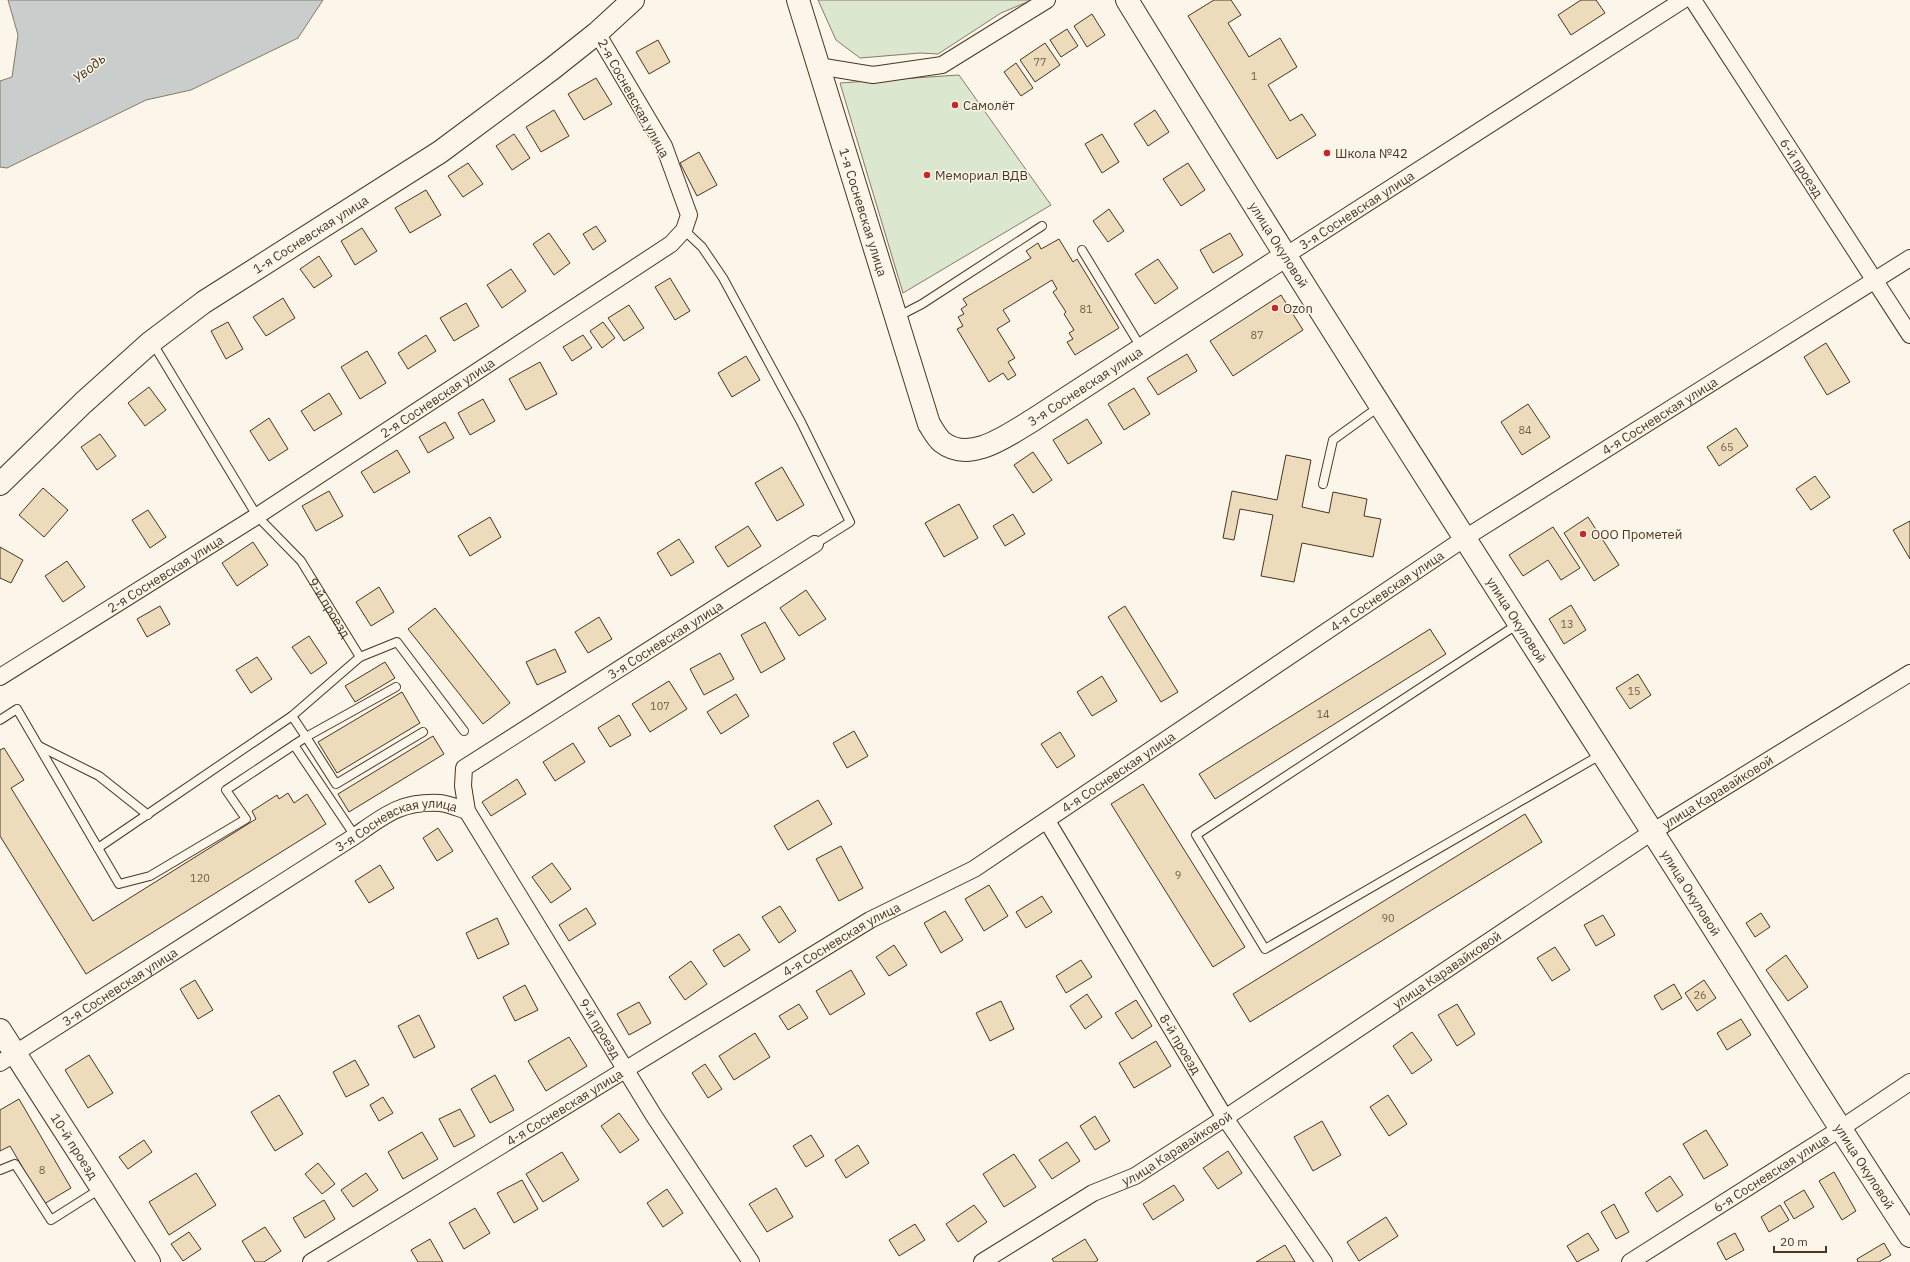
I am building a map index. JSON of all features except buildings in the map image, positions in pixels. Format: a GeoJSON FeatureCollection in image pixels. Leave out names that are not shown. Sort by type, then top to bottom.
{"type":"FeatureCollection","features":[{"type":"Feature","properties":{"kind":"main road","name":"1-я Сосневская улица"},"geometry":{"type":"LineString","coordinates":[[0,484],[83,403],[151,342],[204,302],[440,152],[553,68],[597,33],[633,0]]}},
{"type":"Feature","properties":{"kind":"main road","name":"1-я Сосневская улица"},"geometry":{"type":"LineString","coordinates":[[798,0],[930,424]]}},
{"type":"Feature","properties":{"kind":"main road","name":"улица Окуловой"},"geometry":{"type":"LineString","coordinates":[[1127,0],[1285,256],[1380,406],[1840,1129],[1910,1236]]}},
{"type":"Feature","properties":{"kind":"main road","name":"3-я Сосневская улица"},"geometry":{"type":"LineString","coordinates":[[930,424],[941,442],[958,451],[974,449],[993,443],[1033,420],[1285,256]]}},
{"type":"Feature","properties":{"kind":"main road","name":"10-й проезд"},"geometry":{"type":"LineString","coordinates":[[0,1030],[7,1059],[102,1188],[145,1260]]}},
{"type":"Feature","properties":{"kind":"street"},"geometry":{"type":"LineString","coordinates":[[818,66],[873,75],[942,65],[1047,0]]}},
{"type":"Feature","properties":{"kind":"street","name":"3-я Сосневская улица"},"geometry":{"type":"LineString","coordinates":[[1285,256],[1683,0]]}},
{"type":"Feature","properties":{"kind":"street","name":"6-й проезд"},"geometry":{"type":"LineString","coordinates":[[1693,0],[1910,335]]}},
{"type":"Feature","properties":{"kind":"street","name":"2-я Сосневская улица"},"geometry":{"type":"LineString","coordinates":[[0,678],[257,516],[671,244],[684,230],[689,215],[664,146],[597,33]]}},
{"type":"Feature","properties":{"kind":"street","name":"4-я Сосневская улица"},"geometry":{"type":"LineString","coordinates":[[311,1262],[870,920],[974,868],[1047,821],[1464,538],[1910,258]]}},
{"type":"Feature","properties":{"kind":"street","name":"3-я Сосневская улица"},"geometry":{"type":"LineString","coordinates":[[7,1059],[355,836],[382,816],[405,805],[441,803],[467,811],[463,786],[464,768],[815,544]]}},
{"type":"Feature","properties":{"kind":"street","name":"улица Каравайковой"},"geometry":{"type":"LineString","coordinates":[[982,1262],[1093,1193],[1135,1176],[1225,1118],[1652,832],[1910,673]]}},
{"type":"Feature","properties":{"kind":"street","name":"9-й проезд"},"geometry":{"type":"LineString","coordinates":[[467,811],[625,1070],[751,1262]]}},
{"type":"Feature","properties":{"kind":"street","name":"8-й проезд"},"geometry":{"type":"LineString","coordinates":[[1047,821],[1225,1118],[1324,1262]]}},
{"type":"Feature","properties":{"kind":"street","name":"6-я Сосневская улица"},"geometry":{"type":"LineString","coordinates":[[1630,1262],[1840,1129],[1910,1082]]}},
{"type":"Feature","properties":{"kind":"lane"},"geometry":{"type":"LineString","coordinates":[[896,318],[922,304],[1042,226]]}},
{"type":"Feature","properties":{"kind":"lane"},"geometry":{"type":"LineString","coordinates":[[684,230],[702,247],[722,278],[801,422],[850,522],[815,544]]}},
{"type":"Feature","properties":{"kind":"lane"},"geometry":{"type":"LineString","coordinates":[[1082,250],[1142,350]]}},
{"type":"Feature","properties":{"kind":"lane","name":"9-й проезд"},"geometry":{"type":"LineString","coordinates":[[151,342],[257,516],[301,561],[360,657]]}},
{"type":"Feature","properties":{"kind":"lane"},"geometry":{"type":"LineString","coordinates":[[1323,484],[1333,440],[1380,406]]}},
{"type":"Feature","properties":{"kind":"lane"},"geometry":{"type":"LineString","coordinates":[[1519,624],[1196,835],[1265,949],[1602,754]]}},
{"type":"Feature","properties":{"kind":"lane"},"geometry":{"type":"LineString","coordinates":[[98,848],[292,716],[360,657],[397,642],[464,730]]}},
{"type":"Feature","properties":{"kind":"lane"},"geometry":{"type":"LineString","coordinates":[[0,720],[17,709],[119,884],[150,876],[246,820],[226,790],[306,737],[396,687]]}},
{"type":"Feature","properties":{"kind":"lane"},"geometry":{"type":"LineString","coordinates":[[292,716],[336,784],[423,732]]}},
{"type":"Feature","properties":{"kind":"lane"},"geometry":{"type":"LineString","coordinates":[[294,745],[355,836]]}},
{"type":"Feature","properties":{"kind":"lane"},"geometry":{"type":"LineString","coordinates":[[38,746],[99,776],[148,815]]}},
{"type":"Feature","properties":{"kind":"lane"},"geometry":{"type":"LineString","coordinates":[[0,1170],[15,1164],[51,1220],[102,1188]]}},
{"type":"Feature","properties":{"kind":"green space"},"geometry":{"type":"Polygon","coordinates":[[[818,0],[1032,0],[1001,13],[938,54],[920,53],[860,58],[836,40],[818,0]]]}},
{"type":"Feature","properties":{"kind":"green space"},"geometry":{"type":"Polygon","coordinates":[[[959,75],[1051,205],[903,293],[840,83],[959,75]]]}},
{"type":"Feature","properties":{"kind":"water","name":"Уводь"},"geometry":{"type":"Polygon","coordinates":[[[8,0],[323,0],[298,38],[191,90],[146,100],[7,168],[0,167],[0,81],[12,77],[18,35],[8,0]]]}},
{"type":"Feature","properties":{"kind":"place","name":"Самолёт"},"geometry":{"type":"Point","coordinates":[955,105]}},
{"type":"Feature","properties":{"kind":"place","name":"Школа №42"},"geometry":{"type":"Point","coordinates":[1327,153]}},
{"type":"Feature","properties":{"kind":"place","name":"Мемориал ВДВ"},"geometry":{"type":"Point","coordinates":[927,175]}},
{"type":"Feature","properties":{"kind":"place","name":"Ozon"},"geometry":{"type":"Point","coordinates":[1275,308]}},
{"type":"Feature","properties":{"kind":"place","name":"ООО Прометей"},"geometry":{"type":"Point","coordinates":[1583,534]}}]}
